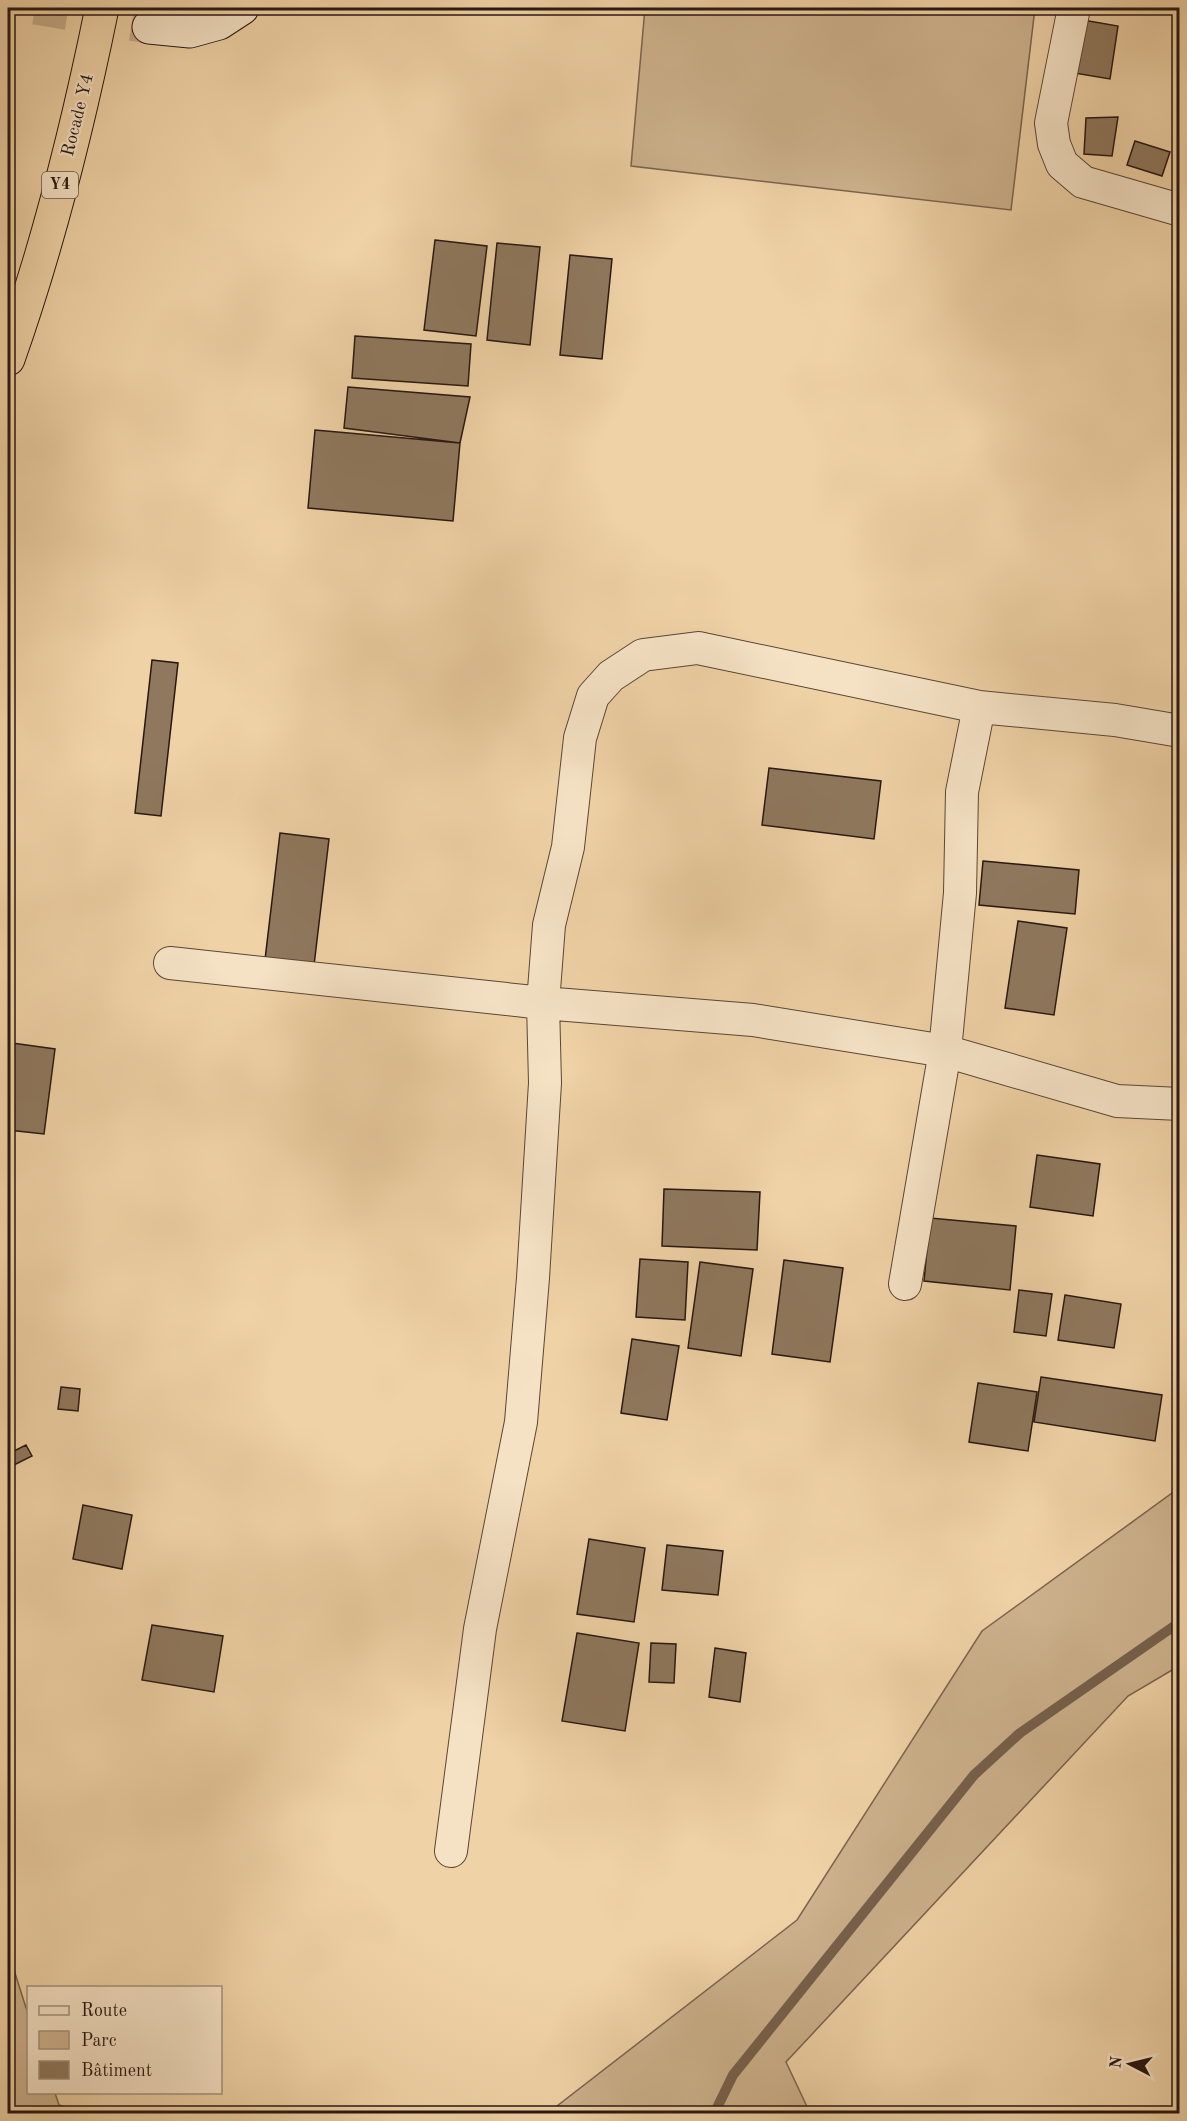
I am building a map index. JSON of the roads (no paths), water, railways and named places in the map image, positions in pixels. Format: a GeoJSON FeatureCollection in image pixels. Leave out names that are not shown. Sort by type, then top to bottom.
{"type":"FeatureCollection","features":[{"type":"Feature","properties":{"kind":"highway","name":"Rocade Y4"},"geometry":{"type":"LineString","coordinates":[[8,359],[27,306],[85,93],[102,8]]}},
{"type":"Feature","properties":{"kind":"street"},"geometry":{"type":"LineString","coordinates":[[149,27],[190,32],[219,23],[242,8]]}},
{"type":"Feature","properties":{"kind":"street"},"geometry":{"type":"LineString","coordinates":[[1074,8],[1051,123],[1054,144],[1062,164],[1083,182],[1179,210]]}},
{"type":"Feature","properties":{"kind":"street"},"geometry":{"type":"LineString","coordinates":[[451,1851],[480,1629],[521,1422],[533,1278],[545,1083],[543,1003],[549,925],[568,847],[580,738],[593,696],[611,676],[643,655],[698,648],[979,707],[1115,720],[1179,731]]}},
{"type":"Feature","properties":{"kind":"street"},"geometry":{"type":"LineString","coordinates":[[905,1284],[945,1051],[960,893],[962,792],[979,707]]}},
{"type":"Feature","properties":{"kind":"street"},"geometry":{"type":"LineString","coordinates":[[170,963],[543,1003],[753,1020],[945,1051],[1117,1101],[1179,1104]]}},
{"type":"Feature","properties":{"kind":"waterway"},"geometry":{"type":"LineString","coordinates":[[714,2114],[733,2075],[974,1775],[1020,1733],[1180,1622]]}},
{"type":"Feature","properties":{"kind":"tunnel"},"geometry":{"type":"LineString","coordinates":[[35,8],[149,27]]}}]}
